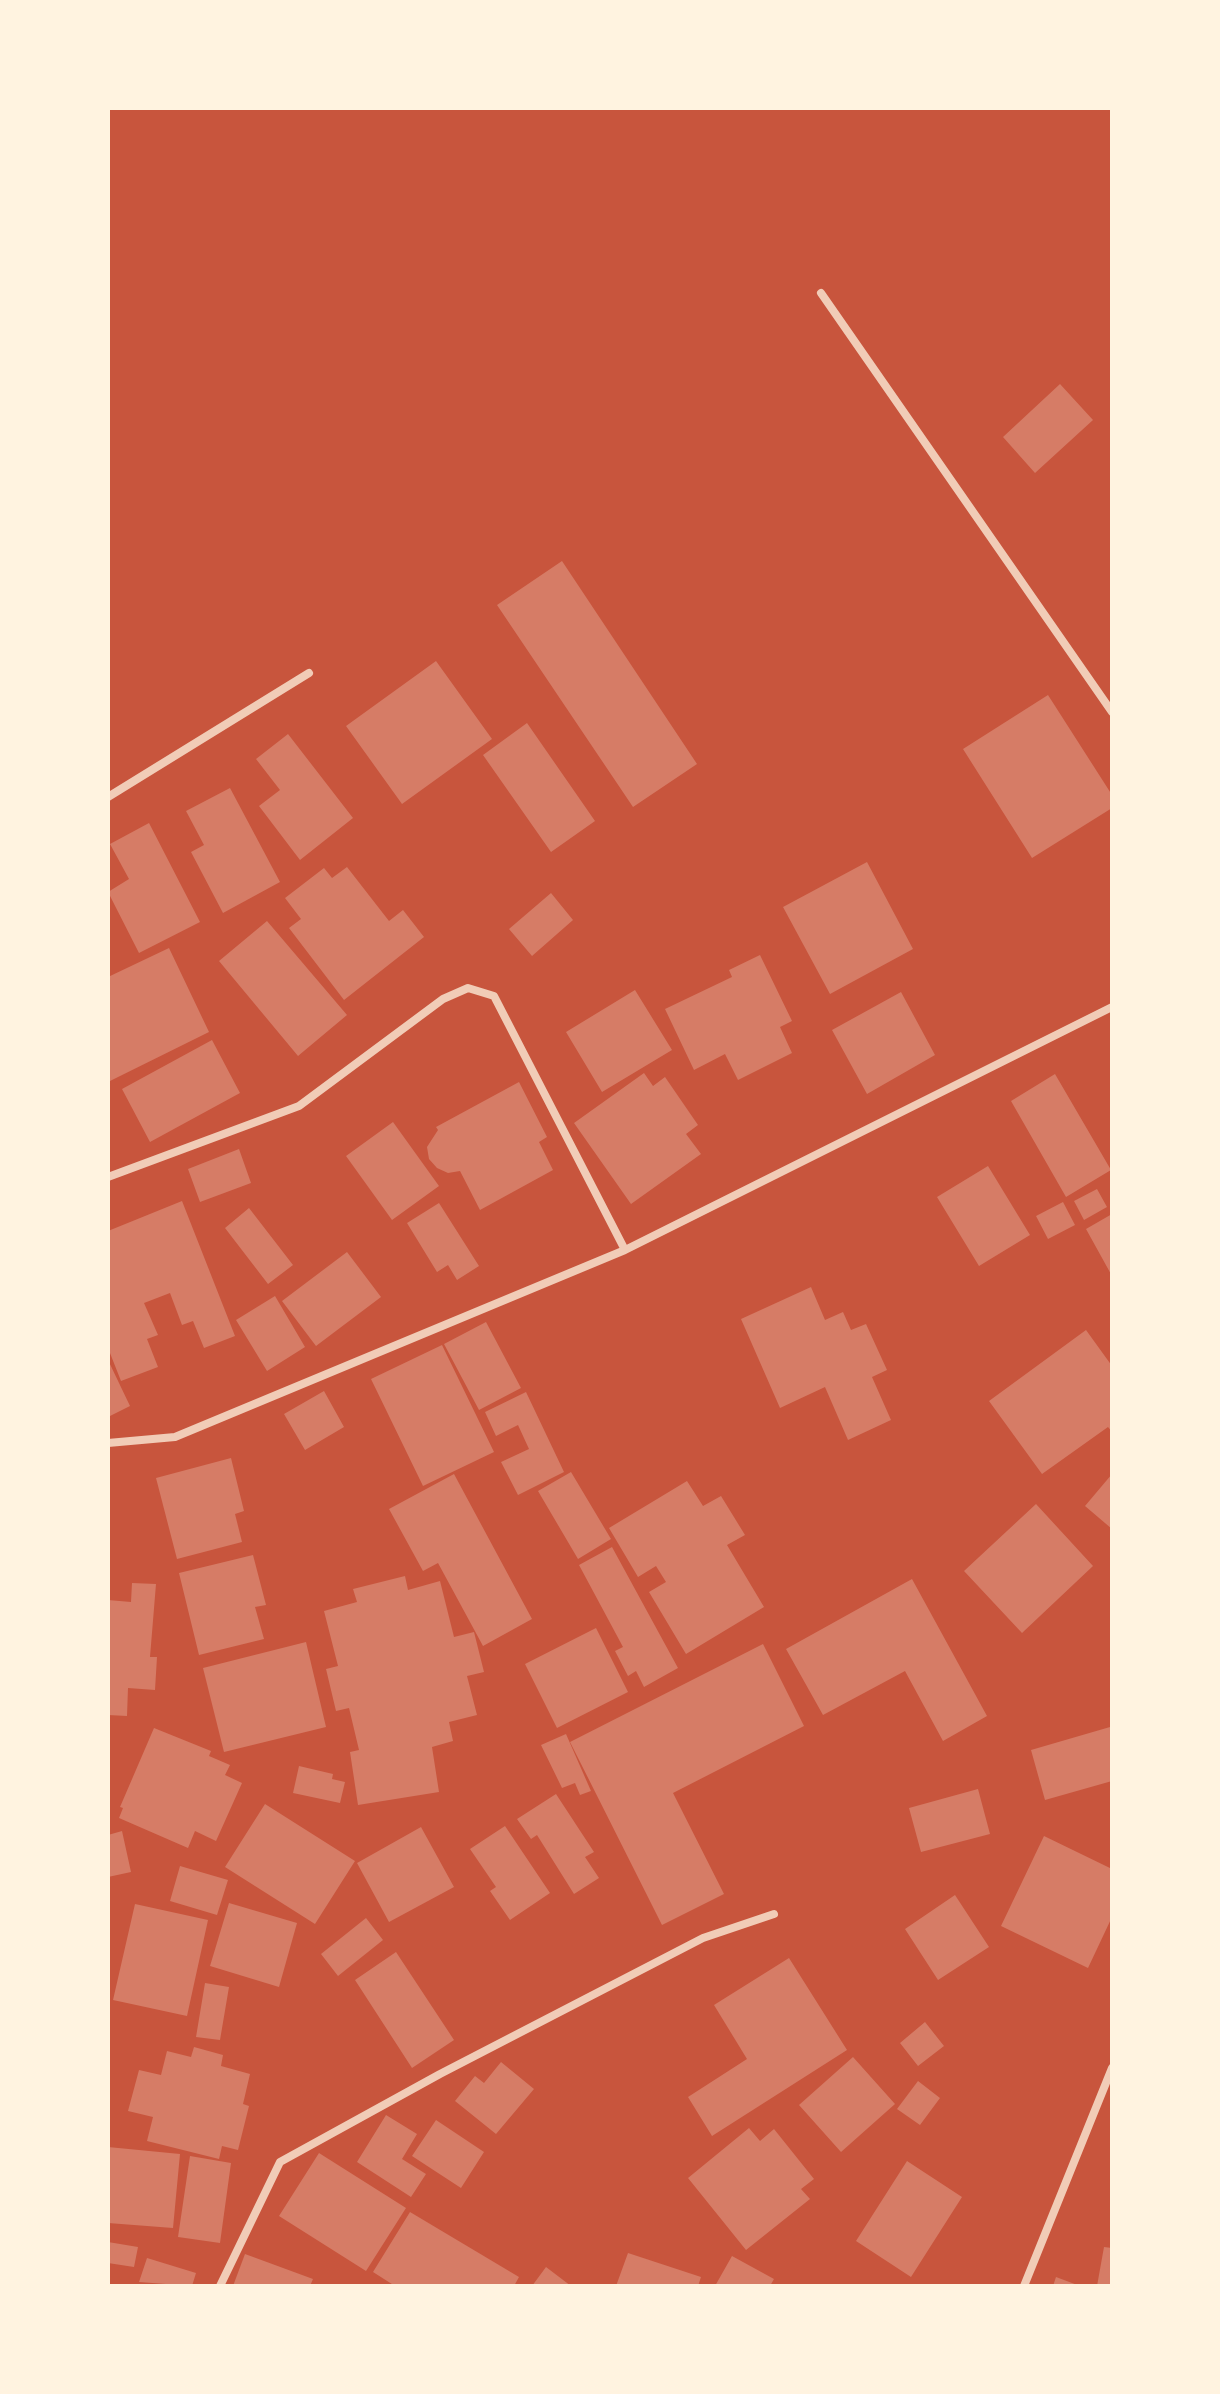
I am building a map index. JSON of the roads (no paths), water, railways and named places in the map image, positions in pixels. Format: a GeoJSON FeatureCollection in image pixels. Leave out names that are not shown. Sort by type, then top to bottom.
{"type":"FeatureCollection","features":[{"type":"Feature","properties":{"kind":"street"},"geometry":{"type":"LineString","coordinates":[[821,293],[1112,712]]}},
{"type":"Feature","properties":{"kind":"street"},"geometry":{"type":"LineString","coordinates":[[108,797],[309,673]]}},
{"type":"Feature","properties":{"kind":"street"},"geometry":{"type":"LineString","coordinates":[[108,1177],[299,1106],[443,999],[468,988],[494,996],[625,1250]]}},
{"type":"Feature","properties":{"kind":"street"},"geometry":{"type":"LineString","coordinates":[[108,1443],[175,1437],[625,1250],[1112,1007]]}},
{"type":"Feature","properties":{"kind":"street"},"geometry":{"type":"LineString","coordinates":[[220,2286],[280,2162],[440,2074],[703,1938],[774,1914]]}},
{"type":"Feature","properties":{"kind":"street"},"geometry":{"type":"LineString","coordinates":[[1024,2286],[1112,2068]]}}]}
